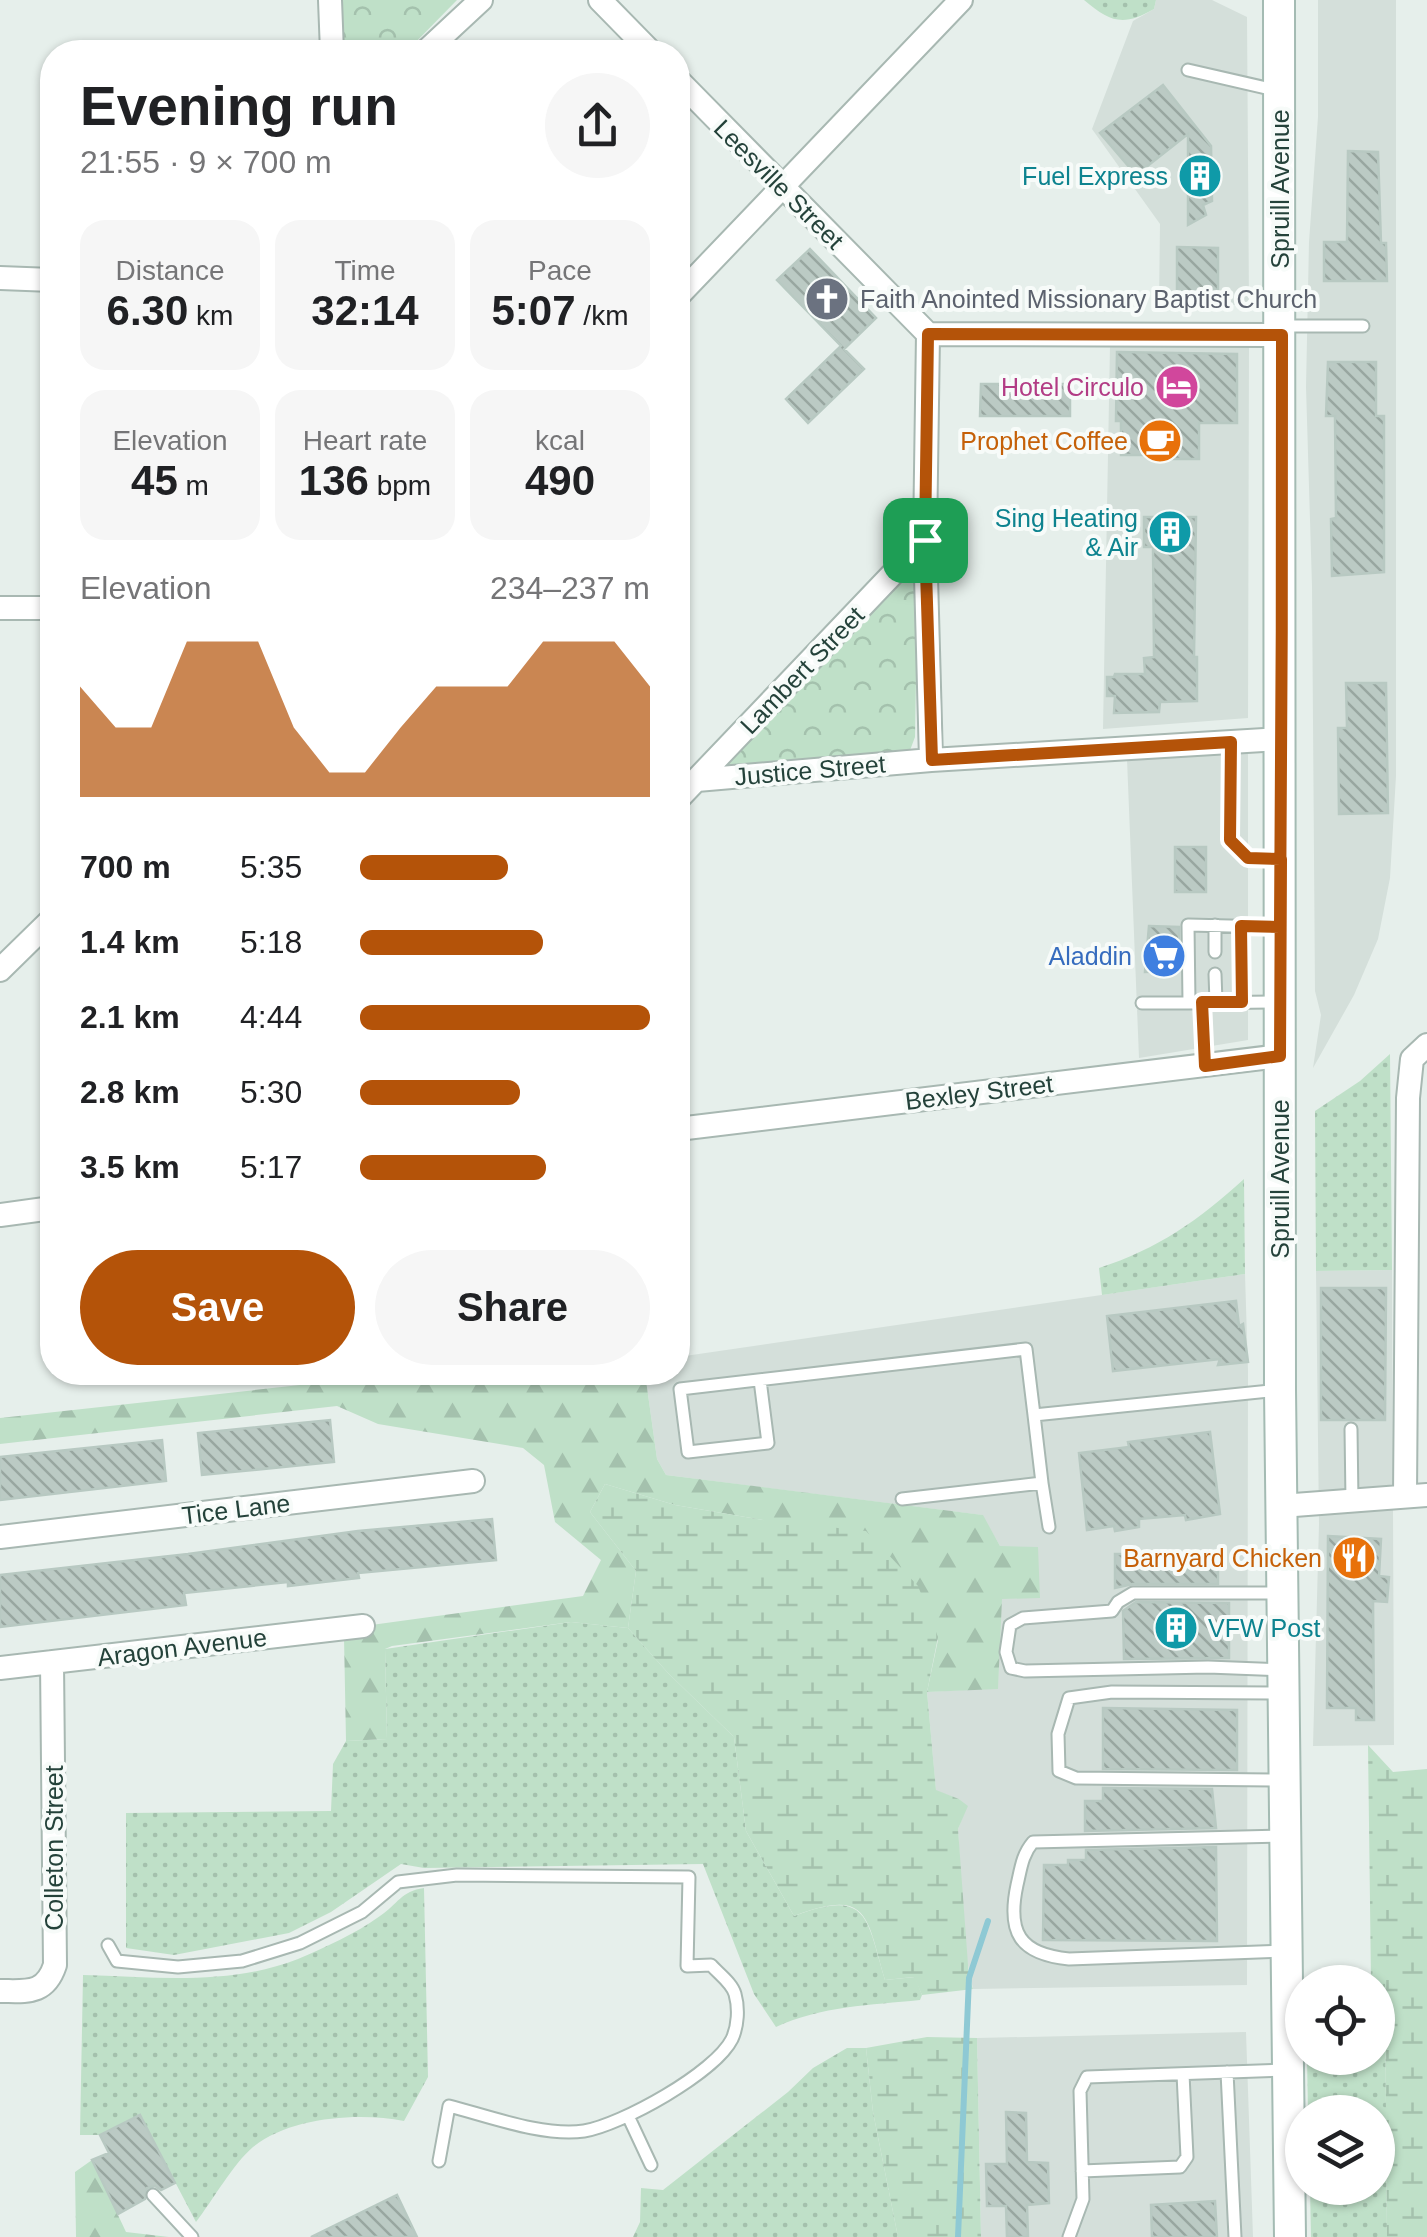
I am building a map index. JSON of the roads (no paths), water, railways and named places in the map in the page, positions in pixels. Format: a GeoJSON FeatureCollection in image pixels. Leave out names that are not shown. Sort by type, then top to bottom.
{"type":"FeatureCollection","features":[{"type":"Feature","properties":{"kind":"street"},"geometry":{"type":"LineString","coordinates":[[330,0],[332,40]]}},
{"type":"Feature","properties":{"kind":"street"},"geometry":{"type":"LineString","coordinates":[[438,40],[481,0]]}},
{"type":"Feature","properties":{"kind":"street"},"geometry":{"type":"LineString","coordinates":[[600,0],[639,40]]}},
{"type":"Feature","properties":{"kind":"street"},"geometry":{"type":"LineString","coordinates":[[690,284],[961,0]]}},
{"type":"Feature","properties":{"kind":"street","name":"Spruill Avenue"},"geometry":{"type":"LineString","coordinates":[[1279,0],[1280,1390],[1286,1965]]}},
{"type":"Feature","properties":{"kind":"street","name":"Leesville Street"},"geometry":{"type":"LineString","coordinates":[[690,92],[928,334]]}},
{"type":"Feature","properties":{"kind":"street"},"geometry":{"type":"LineString","coordinates":[[0,278],[40,280]]}},
{"type":"Feature","properties":{"kind":"street"},"geometry":{"type":"LineString","coordinates":[[932,760],[925,540],[928,334],[1282,330]]}},
{"type":"Feature","properties":{"kind":"street","name":"Lambert Street"},"geometry":{"type":"LineString","coordinates":[[690,787],[925,540]]}},
{"type":"Feature","properties":{"kind":"street"},"geometry":{"type":"LineString","coordinates":[[0,608],[40,608]]}},
{"type":"Feature","properties":{"kind":"street","name":"Justice Street"},"geometry":{"type":"LineString","coordinates":[[697,780],[932,760],[1282,739]]}},
{"type":"Feature","properties":{"kind":"street"},"geometry":{"type":"LineString","coordinates":[[5,960],[40,929]]}},
{"type":"Feature","properties":{"kind":"street"},"geometry":{"type":"LineString","coordinates":[[1281,1506],[1416,1496],[1408,1098],[1412,1059],[1427,1045]]}},
{"type":"Feature","properties":{"kind":"street","name":"Bexley Street"},"geometry":{"type":"LineString","coordinates":[[690,1128],[1280,1056]]}},
{"type":"Feature","properties":{"kind":"street"},"geometry":{"type":"LineString","coordinates":[[0,1215],[40,1210]]}},
{"type":"Feature","properties":{"kind":"street","name":"Tice Lane"},"geometry":{"type":"LineString","coordinates":[[0,1537],[472,1480]]}},
{"type":"Feature","properties":{"kind":"street","name":"Aragon Avenue"},"geometry":{"type":"LineString","coordinates":[[0,1668],[364,1626]]}},
{"type":"Feature","properties":{"kind":"street","name":"Colleton Street"},"geometry":{"type":"LineString","coordinates":[[0,1991],[40,1988],[50,1980],[54,1965],[52,1662]]}},
{"type":"Feature","properties":{"kind":"street","name":"Spruill Avenue"},"geometry":{"type":"LineString","coordinates":[[1287,2075],[1290,2237]]}},
{"type":"Feature","properties":{"kind":"lane"},"geometry":{"type":"LineString","coordinates":[[1188,70],[1280,91]]}},
{"type":"Feature","properties":{"kind":"lane"},"geometry":{"type":"LineString","coordinates":[[1282,330],[1363,326]]}},
{"type":"Feature","properties":{"kind":"lane"},"geometry":{"type":"LineString","coordinates":[[1231,742],[1230,840],[1248,858],[1281,859]]}},
{"type":"Feature","properties":{"kind":"lane"},"geometry":{"type":"LineString","coordinates":[[1205,1066],[1202,1002],[1188,925],[1280,927]]}},
{"type":"Feature","properties":{"kind":"lane"},"geometry":{"type":"LineString","coordinates":[[1215,925],[1215,952]]}},
{"type":"Feature","properties":{"kind":"lane"},"geometry":{"type":"LineString","coordinates":[[1241,926],[1242,1002]]}},
{"type":"Feature","properties":{"kind":"lane"},"geometry":{"type":"LineString","coordinates":[[1202,1002],[1216,974]]}},
{"type":"Feature","properties":{"kind":"lane"},"geometry":{"type":"LineString","coordinates":[[1142,1003],[1280,1002]]}},
{"type":"Feature","properties":{"kind":"lane"},"geometry":{"type":"LineString","coordinates":[[760,1380],[768,1443],[688,1452],[680,1389],[1026,1349],[1048,1527]]}},
{"type":"Feature","properties":{"kind":"lane"},"geometry":{"type":"LineString","coordinates":[[1034,1415],[1280,1390]]}},
{"type":"Feature","properties":{"kind":"lane"},"geometry":{"type":"LineString","coordinates":[[1351,1428],[1352,1501]]}},
{"type":"Feature","properties":{"kind":"lane"},"geometry":{"type":"LineString","coordinates":[[902,1499],[1042,1484]]}},
{"type":"Feature","properties":{"kind":"lane"},"geometry":{"type":"LineString","coordinates":[[1282,1592],[1132,1593],[1118,1602],[1112,1612],[1023,1618],[1010,1626],[1006,1652],[1011,1668],[1024,1671],[1208,1667],[1283,1681]]}},
{"type":"Feature","properties":{"kind":"lane"},"geometry":{"type":"LineString","coordinates":[[1283,1681],[1068,1698],[1058,1734],[1059,1771],[1076,1778],[1284,1780]]}},
{"type":"Feature","properties":{"kind":"lane"},"geometry":{"type":"LineString","coordinates":[[1284,1836],[1034,1842],[1024,1854],[1011,1913],[1016,1934],[1045,1956],[1069,1959],[1286,1951]]}},
{"type":"Feature","properties":{"kind":"lane"},"geometry":{"type":"LineString","coordinates":[[108,1945],[117,1961],[178,1967],[242,1961],[300,1942],[362,1912],[398,1882],[457,1875],[690,1877],[687,1966],[710,1965],[734,1990],[738,2015],[731,2041],[701,2072],[629,2118],[582,2131],[532,2128],[449,2106],[439,2161]]}},
{"type":"Feature","properties":{"kind":"lane"},"geometry":{"type":"LineString","coordinates":[[1068,2237],[1083,2199],[1080,2091],[1088,2077],[1285,2070]]}},
{"type":"Feature","properties":{"kind":"lane"},"geometry":{"type":"LineString","coordinates":[[1227,2072],[1234,2237]]}},
{"type":"Feature","properties":{"kind":"lane"},"geometry":{"type":"LineString","coordinates":[[1082,2171],[1180,2167],[1187,2157],[1182,2074]]}},
{"type":"Feature","properties":{"kind":"lane"},"geometry":{"type":"LineString","coordinates":[[629,2118],[651,2165]]}},
{"type":"Feature","properties":{"kind":"lane"},"geometry":{"type":"LineString","coordinates":[[153,2195],[192,2237]]}},
{"type":"Feature","properties":{"kind":"waterway"},"geometry":{"type":"LineString","coordinates":[[958,2237],[969,1978],[988,1921]]}},
{"type":"Feature","properties":{"kind":"place","name":"Fuel Express"},"geometry":{"type":"Point","coordinates":[1200,176]}},
{"type":"Feature","properties":{"kind":"place","name":"Faith Anointed Missionary Baptist Church"},"geometry":{"type":"Point","coordinates":[827,299]}},
{"type":"Feature","properties":{"kind":"place","name":"Hotel Circulo"},"geometry":{"type":"Point","coordinates":[1177,387]}},
{"type":"Feature","properties":{"kind":"place","name":"Prophet Coffee"},"geometry":{"type":"Point","coordinates":[1160,441]}},
{"type":"Feature","properties":{"kind":"place","name":"Sing Heating & Air"},"geometry":{"type":"Point","coordinates":[1170,532]}},
{"type":"Feature","properties":{"kind":"place","name":"Aladdin"},"geometry":{"type":"Point","coordinates":[1164,956]}},
{"type":"Feature","properties":{"kind":"place","name":"Barnyard Chicken"},"geometry":{"type":"Point","coordinates":[1354,1558]}},
{"type":"Feature","properties":{"kind":"place","name":"VFW Post"},"geometry":{"type":"Point","coordinates":[1176,1628]}}]}
